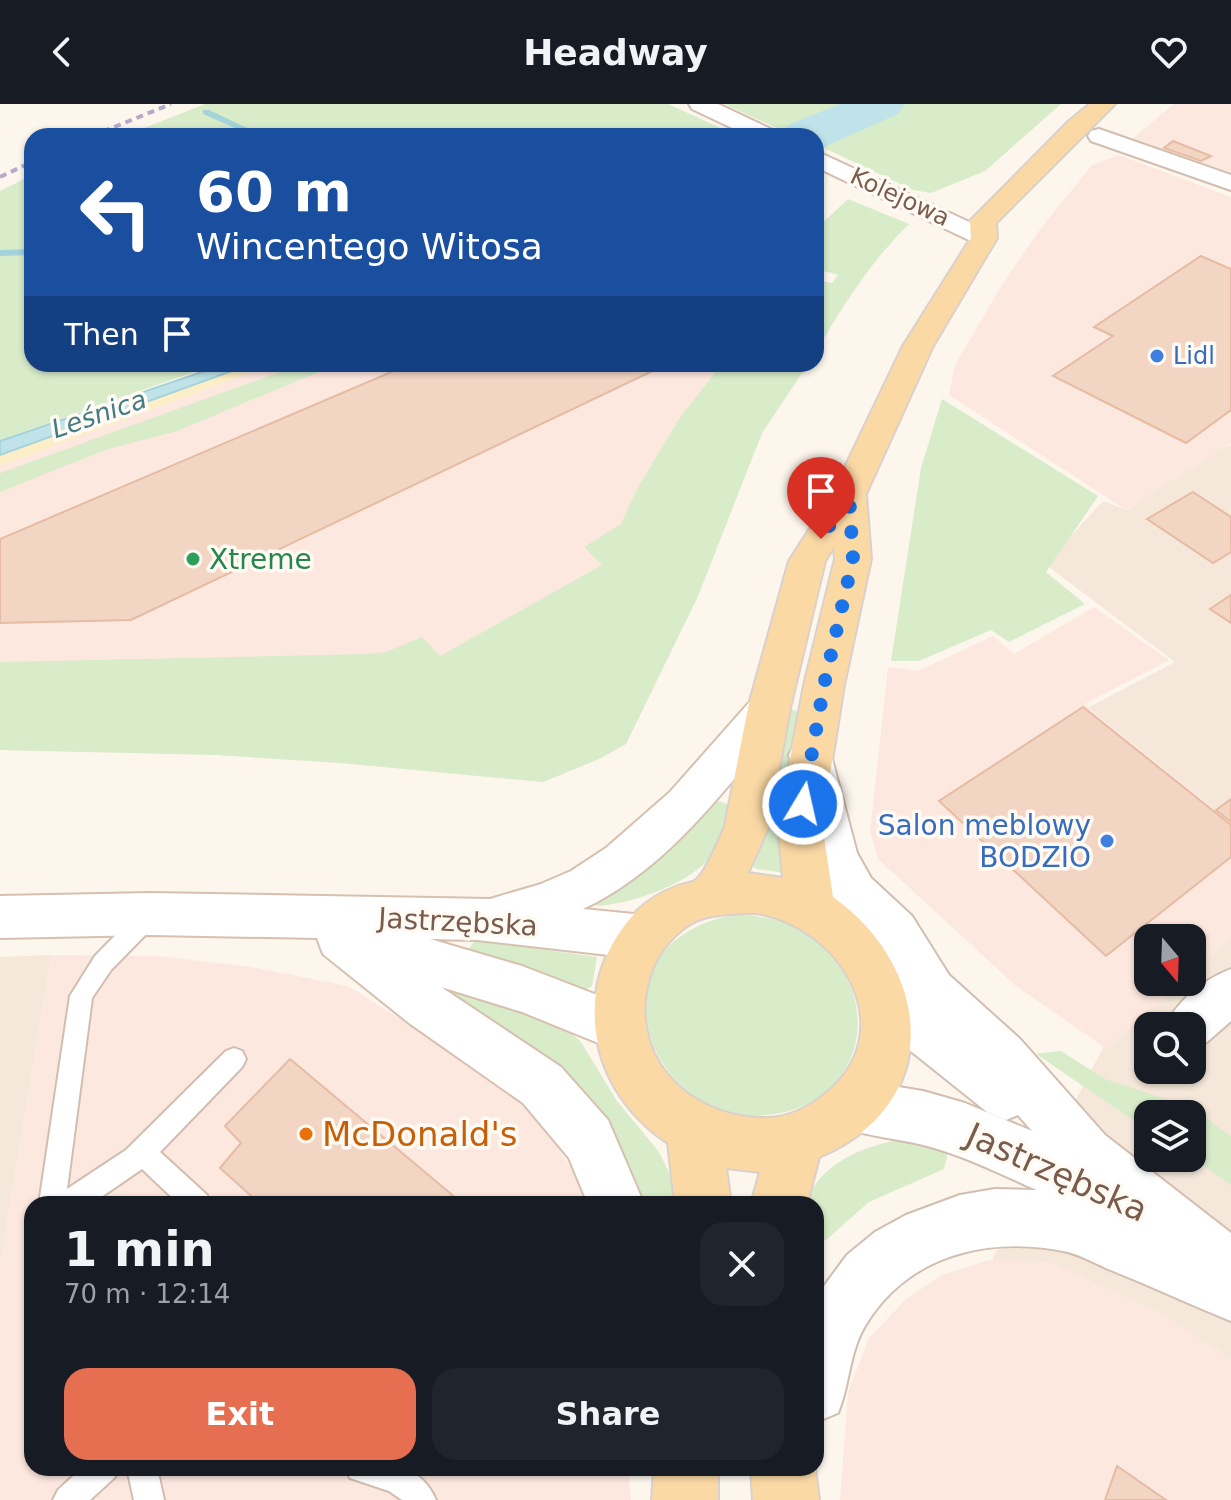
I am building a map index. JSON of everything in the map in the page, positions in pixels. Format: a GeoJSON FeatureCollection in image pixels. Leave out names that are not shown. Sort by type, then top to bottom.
{"type":"FeatureCollection","features":[{"type":"Feature","properties":{"kind":"main road"},"geometry":{"type":"LineString","coordinates":[[1032,206],[1099,136],[1114,110]]}},
{"type":"Feature","properties":{"kind":"main road"},"geometry":{"type":"LineString","coordinates":[[711,896],[738,849],[747,826],[769,708],[807,561],[849,494],[918,346],[984,238],[983,221],[1077,126],[1114,110]]}},
{"type":"Feature","properties":{"kind":"main road"},"geometry":{"type":"LineString","coordinates":[[984,238],[1014,226]]}},
{"type":"Feature","properties":{"kind":"main road"},"geometry":{"type":"LineString","coordinates":[[811,908],[800,824],[810,755],[853,559],[849,494]]}},
{"type":"Feature","properties":{"kind":"main road"},"geometry":{"type":"LineString","coordinates":[[477,919],[529,910],[569,896],[611,870],[671,821],[769,708]]}},
{"type":"Feature","properties":{"kind":"main road"},"geometry":{"type":"LineString","coordinates":[[810,755],[831,827],[835,856],[854,892],[895,931],[931,991],[1002,1057],[1084,1150]]}},
{"type":"Feature","properties":{"kind":"main road"},"geometry":{"type":"LineString","coordinates":[[756,893],[811,908],[839,929],[853,945],[877,981],[885,1000],[888,1024],[882,1066],[855,1106],[821,1130],[796,1140],[769,1145],[740,1144],[693,1127],[666,1111],[638,1083],[624,1055],[618,1027],[621,984],[644,937],[672,910],[711,896],[756,893]]}},
{"type":"Feature","properties":{"kind":"main road","name":"Jastrzębska"},"geometry":{"type":"LineString","coordinates":[[0,917],[151,914],[477,919],[644,937]]}},
{"type":"Feature","properties":{"kind":"main road","name":"Jastrzębska"},"geometry":{"type":"LineString","coordinates":[[272,917],[340,939],[460,968],[542,995],[618,1027]]}},
{"type":"Feature","properties":{"kind":"main road"},"geometry":{"type":"LineString","coordinates":[[340,939],[427,1006],[542,1085],[589,1139],[613,1196]]}},
{"type":"Feature","properties":{"kind":"main road","name":"Jastrzębska"},"geometry":{"type":"LineString","coordinates":[[885,1000],[984,1079],[1084,1150],[1164,1219],[1231,1269]]}},
{"type":"Feature","properties":{"kind":"main road","name":"Jastrzębska"},"geometry":{"type":"LineString","coordinates":[[855,1106],[923,1118],[965,1130],[1164,1219]]}},
{"type":"Feature","properties":{"kind":"main road"},"geometry":{"type":"LineString","coordinates":[[693,1127],[702,1196]]}},
{"type":"Feature","properties":{"kind":"main road"},"geometry":{"type":"LineString","coordinates":[[781,1196],[796,1140]]}},
{"type":"Feature","properties":{"kind":"main road"},"geometry":{"type":"LineString","coordinates":[[824,1353],[827,1339],[853,1294],[871,1271],[893,1252],[918,1238],[976,1218],[1006,1216],[1068,1224],[1231,1292]]}},
{"type":"Feature","properties":{"kind":"main road"},"geometry":{"type":"LineString","coordinates":[[685,1500],[686,1476]]}},
{"type":"Feature","properties":{"kind":"main road"},"geometry":{"type":"LineString","coordinates":[[784,1476],[786,1500]]}},
{"type":"Feature","properties":{"kind":"main road"},"geometry":{"type":"LineString","coordinates":[[794,1500],[798,1476]]}},
{"type":"Feature","properties":{"kind":"street"},"geometry":{"type":"LineString","coordinates":[[700,104],[749,128]]}},
{"type":"Feature","properties":{"kind":"street"},"geometry":{"type":"LineString","coordinates":[[1099,136],[1231,183]]}},
{"type":"Feature","properties":{"kind":"street","name":"Kolejowa"},"geometry":{"type":"LineString","coordinates":[[825,162],[984,238]]}},
{"type":"Feature","properties":{"kind":"street"},"geometry":{"type":"LineString","coordinates":[[1206,1012],[1231,991]]}},
{"type":"Feature","properties":{"kind":"lane"},"geometry":{"type":"LineString","coordinates":[[53,1196],[81,996],[91,975],[151,914]]}},
{"type":"Feature","properties":{"kind":"lane"},"geometry":{"type":"LineString","coordinates":[[82,1196],[143,1153],[234,1059]]}},
{"type":"Feature","properties":{"kind":"lane"},"geometry":{"type":"LineString","coordinates":[[143,1153],[189,1196]]}},
{"type":"Feature","properties":{"kind":"lane"},"geometry":{"type":"LineString","coordinates":[[68,1500],[95,1476]]}},
{"type":"Feature","properties":{"kind":"lane"},"geometry":{"type":"LineString","coordinates":[[144,1476],[149,1500]]}},
{"type":"Feature","properties":{"kind":"lane"},"geometry":{"type":"LineString","coordinates":[[401,1476],[421,1500]]}},
{"type":"Feature","properties":{"kind":"shaded area"},"geometry":{"type":"Polygon","coordinates":[[[1174,104],[1231,104],[1231,174],[1132,139],[1174,104]]]}},
{"type":"Feature","properties":{"kind":"shaded area"},"geometry":{"type":"Polygon","coordinates":[[[1119,155],[1231,197],[1231,443],[1126,510],[949,395],[955,365],[1003,283],[1041,228],[1092,165],[1119,155]]]}},
{"type":"Feature","properties":{"kind":"shaded area"},"geometry":{"type":"Polygon","coordinates":[[[249,372],[803,372],[762,433],[698,596],[626,744],[543,782],[217,755],[0,750],[0,462],[249,372]]]}},
{"type":"Feature","properties":{"kind":"shaded area"},"geometry":{"type":"Polygon","coordinates":[[[1231,445],[1231,825],[1087,708],[1175,662],[1045,564],[1103,501],[1127,510],[1212,452],[1231,445]]]}},
{"type":"Feature","properties":{"kind":"shaded area"},"geometry":{"type":"Polygon","coordinates":[[[1094,607],[1169,660],[1085,704],[1231,822],[1231,938],[1206,960],[1206,924],[1134,924],[1134,996],[1166,996],[1148,1012],[1134,1012],[1134,1025],[1107,1049],[1016,986],[878,859],[870,831],[888,667],[918,671],[993,636],[1014,654],[1094,607]]]}},
{"type":"Feature","properties":{"kind":"shaded area"},"geometry":{"type":"Polygon","coordinates":[[[1231,918],[1231,1456],[981,1281],[1117,1021],[1145,996],[1206,996],[1206,940],[1231,918]]]}},
{"type":"Feature","properties":{"kind":"shaded area"},"geometry":{"type":"Polygon","coordinates":[[[51,955],[0,1266],[0,957],[51,955]]]}},
{"type":"Feature","properties":{"kind":"shaded area"},"geometry":{"type":"Polygon","coordinates":[[[51,955],[158,956],[251,967],[348,986],[462,1057],[539,1118],[583,1187],[584,1196],[24,1196],[24,1476],[629,1476],[631,1500],[0,1500],[0,1266],[51,955]]]}},
{"type":"Feature","properties":{"kind":"shaded area"},"geometry":{"type":"Polygon","coordinates":[[[989,1260],[1048,1262],[1164,1314],[1231,1359],[1231,1500],[840,1500],[848,1392],[869,1338],[905,1300],[942,1275],[989,1260]]]}},
{"type":"Feature","properties":{"kind":"green space"},"geometry":{"type":"Polygon","coordinates":[[[205,104],[668,104],[720,128],[144,128],[205,104]]]}},
{"type":"Feature","properties":{"kind":"green space"},"geometry":{"type":"Polygon","coordinates":[[[724,104],[858,104],[804,128],[777,128],[724,104]]]}},
{"type":"Feature","properties":{"kind":"green space"},"geometry":{"type":"Polygon","coordinates":[[[899,104],[1061,104],[985,171],[931,193],[913,190],[824,148],[824,140],[899,104]]]}},
{"type":"Feature","properties":{"kind":"green space"},"geometry":{"type":"Polygon","coordinates":[[[24,179],[24,372],[194,372],[0,440],[0,191],[24,179]]]}},
{"type":"Feature","properties":{"kind":"green space"},"geometry":{"type":"Polygon","coordinates":[[[848,199],[909,224],[858,285],[824,338],[824,282],[832,283],[838,275],[824,271],[824,222],[848,199]]]}},
{"type":"Feature","properties":{"kind":"green space"},"geometry":{"type":"Polygon","coordinates":[[[280,372],[319,372],[177,431],[105,450],[0,492],[0,473],[280,372]]]}},
{"type":"Feature","properties":{"kind":"green space"},"geometry":{"type":"Polygon","coordinates":[[[716,372],[803,372],[762,433],[698,596],[626,744],[599,759],[543,782],[217,755],[0,750],[0,662],[367,654],[386,652],[422,637],[440,656],[602,565],[584,547],[621,524],[638,487],[681,416],[716,372]]]}},
{"type":"Feature","properties":{"kind":"green space"},"geometry":{"type":"Polygon","coordinates":[[[942,399],[1098,496],[1046,572],[1085,604],[1009,642],[991,630],[919,661],[891,661],[921,468],[942,399]]]}},
{"type":"Feature","properties":{"kind":"green space"},"geometry":{"type":"Polygon","coordinates":[[[789,709],[801,712],[790,790],[772,786],[789,709]]]}},
{"type":"Feature","properties":{"kind":"green space"},"geometry":{"type":"Polygon","coordinates":[[[712,799],[733,806],[720,842],[709,859],[697,870],[664,888],[629,901],[597,906],[594,902],[712,799]]]}},
{"type":"Feature","properties":{"kind":"green space"},"geometry":{"type":"Polygon","coordinates":[[[768,812],[785,815],[784,873],[757,869],[751,865],[768,812]]]}},
{"type":"Feature","properties":{"kind":"green space"},"geometry":{"type":"Polygon","coordinates":[[[756,916],[792,925],[813,938],[830,954],[844,973],[853,994],[857,1016],[857,1038],[850,1060],[837,1081],[811,1102],[780,1113],[735,1113],[698,1098],[669,1072],[651,1039],[645,1003],[654,968],[678,938],[720,918],[756,916]]]}},
{"type":"Feature","properties":{"kind":"green space"},"geometry":{"type":"Polygon","coordinates":[[[475,940],[597,957],[592,986],[584,991],[472,954],[469,949],[475,940]]]}},
{"type":"Feature","properties":{"kind":"green space"},"geometry":{"type":"Polygon","coordinates":[[[445,985],[456,987],[567,1029],[581,1042],[617,1101],[659,1152],[677,1196],[639,1196],[615,1137],[445,993],[445,985]]]}},
{"type":"Feature","properties":{"kind":"green space"},"geometry":{"type":"Polygon","coordinates":[[[1061,1051],[1105,1079],[1169,1100],[1134,1100],[1134,1120],[1036,1054],[1061,1051]]]}},
{"type":"Feature","properties":{"kind":"green space"},"geometry":{"type":"Polygon","coordinates":[[[1206,1118],[1231,1136],[1231,1185],[1206,1167],[1206,1118]]]}},
{"type":"Feature","properties":{"kind":"green space"},"geometry":{"type":"Polygon","coordinates":[[[909,1138],[949,1149],[944,1169],[869,1202],[824,1240],[824,1196],[809,1196],[812,1189],[834,1166],[877,1145],[909,1138]]]}},
{"type":"Feature","properties":{"kind":"sand"},"geometry":{"type":"Polygon","coordinates":[[[227,372],[252,372],[0,466],[0,455],[227,372]]]}},
{"type":"Feature","properties":{"kind":"water"},"geometry":{"type":"Polygon","coordinates":[[[202,372],[229,372],[0,455],[0,441],[202,372]]]}},
{"type":"Feature","properties":{"kind":"building"},"geometry":{"type":"Polygon","coordinates":[[[1173,141],[1211,156],[1201,161],[1164,148],[1173,141]]]}},
{"type":"Feature","properties":{"kind":"building","name":"Lidl"},"geometry":{"type":"Polygon","coordinates":[[[1201,256],[1231,269],[1231,410],[1186,443],[1053,376],[1113,336],[1094,327],[1201,256]]]}},
{"type":"Feature","properties":{"kind":"building"},"geometry":{"type":"Polygon","coordinates":[[[391,372],[650,372],[131,620],[0,623],[0,539],[391,372]]]}},
{"type":"Feature","properties":{"kind":"building"},"geometry":{"type":"Polygon","coordinates":[[[1193,492],[1231,517],[1231,552],[1213,563],[1147,519],[1193,492]]]}},
{"type":"Feature","properties":{"kind":"building"},"geometry":{"type":"Polygon","coordinates":[[[1231,595],[1231,623],[1210,609],[1231,595]]]}},
{"type":"Feature","properties":{"kind":"building","name":"Salon meblowy BODZIO"},"geometry":{"type":"Polygon","coordinates":[[[1083,707],[1231,825],[1231,857],[1146,924],[1134,924],[1134,934],[1106,956],[939,801],[1083,707]]]}},
{"type":"Feature","properties":{"kind":"building"},"geometry":{"type":"Polygon","coordinates":[[[1231,799],[1231,822],[1216,810],[1231,799]]]}},
{"type":"Feature","properties":{"kind":"building","name":"McDonald's"},"geometry":{"type":"Polygon","coordinates":[[[290,1059],[453,1196],[251,1196],[220,1168],[241,1143],[225,1126],[290,1059]]]}},
{"type":"Feature","properties":{"kind":"building"},"geometry":{"type":"Polygon","coordinates":[[[1117,1466],[1166,1500],[1105,1500],[1117,1466]]]}},
{"type":"Feature","properties":{"kind":"waterway","name":"Leśnica"},"geometry":{"type":"LineString","coordinates":[[824,128],[881,104]]}},
{"type":"Feature","properties":{"kind":"waterway"},"geometry":{"type":"LineString","coordinates":[[206,112],[242,128]]}},
{"type":"Feature","properties":{"kind":"waterway"},"geometry":{"type":"LineString","coordinates":[[0,253],[24,252]]}},
{"type":"Feature","properties":{"kind":"railway"},"geometry":{"type":"LineString","coordinates":[[112,128],[171,104]]}},
{"type":"Feature","properties":{"kind":"railway"},"geometry":{"type":"LineString","coordinates":[[0,177],[24,166]]}},
{"type":"Feature","properties":{"kind":"place","name":"Lidl"},"geometry":{"type":"Point","coordinates":[1157,356]}},
{"type":"Feature","properties":{"kind":"place","name":"Xtreme"},"geometry":{"type":"Point","coordinates":[193,559]}},
{"type":"Feature","properties":{"kind":"place","name":"Salon meblowy BODZIO"},"geometry":{"type":"Point","coordinates":[1107,841]}},
{"type":"Feature","properties":{"kind":"place","name":"McDonald's"},"geometry":{"type":"Point","coordinates":[306,1134]}},
{"type":"Feature","properties":{"kind":"route"},"geometry":{"type":"LineString","coordinates":[[803,804],[824,685],[853,559],[849,494],[821,539]]}}]}
